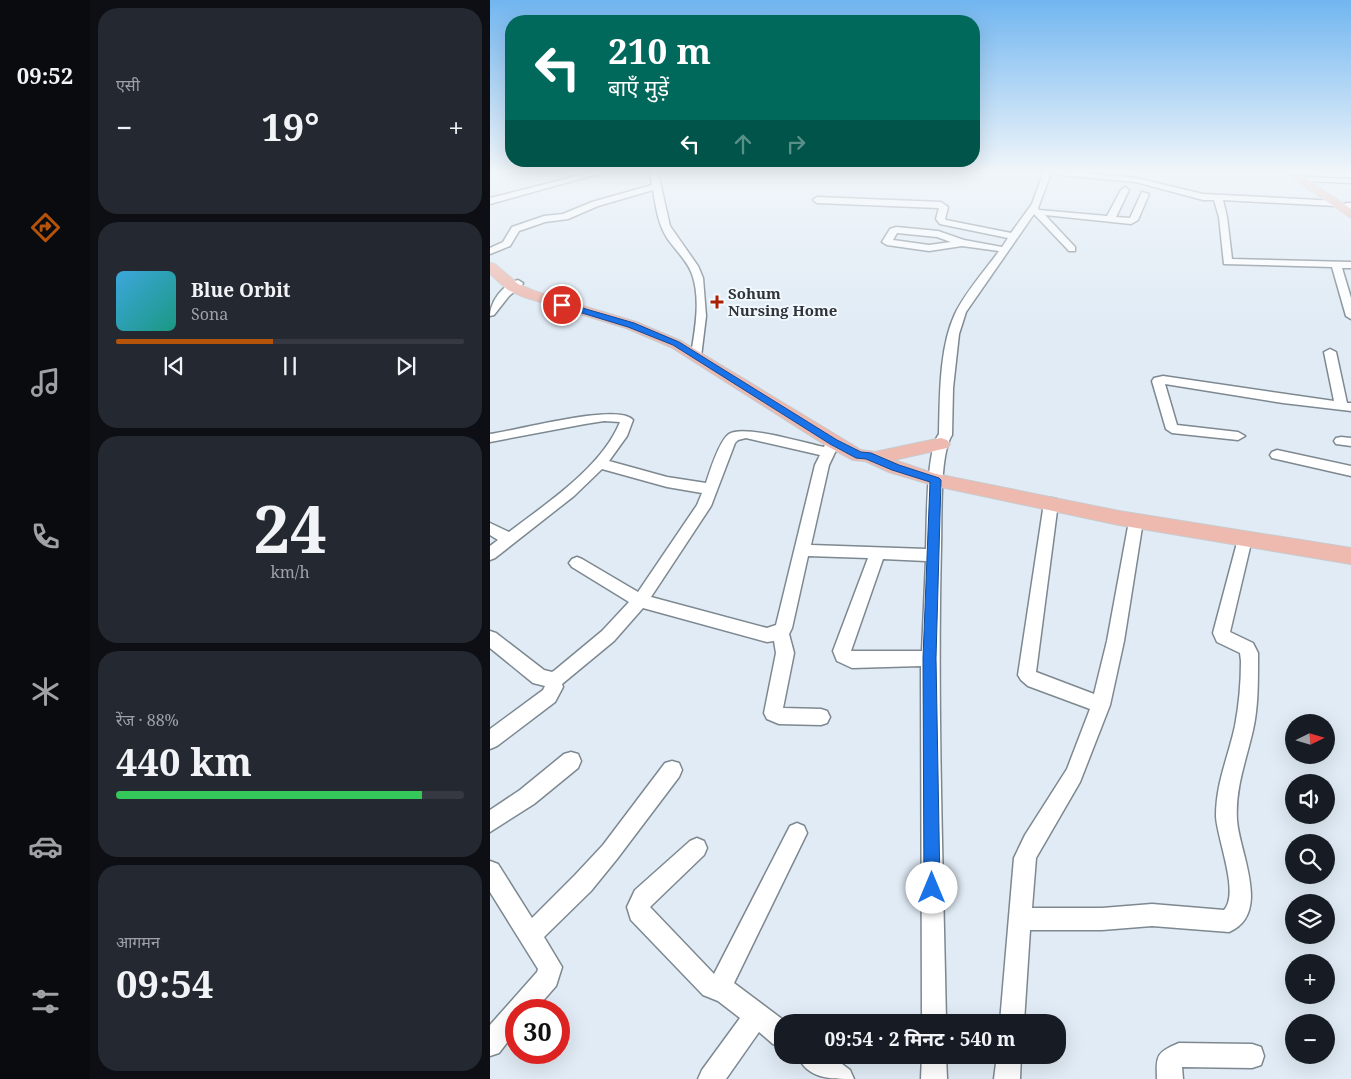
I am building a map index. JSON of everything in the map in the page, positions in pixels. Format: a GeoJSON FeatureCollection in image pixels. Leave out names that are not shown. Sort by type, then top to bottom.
{"type":"FeatureCollection","features":[{"type":"Feature","properties":{"kind":"main road"},"geometry":{"type":"LineString","coordinates":[[490,259],[516,285]]}},
{"type":"Feature","properties":{"kind":"main road"},"geometry":{"type":"LineString","coordinates":[[490,267],[516,285],[578,310],[631,325],[697,352],[831,432],[866,450],[870,457],[895,468],[936,480],[1136,521],[1351,556]]}},
{"type":"Feature","properties":{"kind":"main road"},"geometry":{"type":"LineString","coordinates":[[697,352],[720,372],[830,447],[859,456],[870,457],[912,452],[941,442]]}},
{"type":"Feature","properties":{"kind":"street"},"geometry":{"type":"LineString","coordinates":[[490,251],[507,244],[515,229],[531,223]]}},
{"type":"Feature","properties":{"kind":"street"},"geometry":{"type":"LineString","coordinates":[[665,223],[668,232],[692,264],[698,276],[700,293],[697,352]]}},
{"type":"Feature","properties":{"kind":"street"},"geometry":{"type":"LineString","coordinates":[[950,223],[1011,235]]}},
{"type":"Feature","properties":{"kind":"street"},"geometry":{"type":"LineString","coordinates":[[934,1014],[930,658],[936,480],[941,442],[945,436],[947,388],[954,334],[961,312],[1019,223]]}},
{"type":"Feature","properties":{"kind":"street"},"geometry":{"type":"LineString","coordinates":[[941,442],[936,434],[937,388],[944,333],[953,310],[998,248],[1022,223]]}},
{"type":"Feature","properties":{"kind":"street"},"geometry":{"type":"LineString","coordinates":[[1048,223],[1072,249]]}},
{"type":"Feature","properties":{"kind":"street"},"geometry":{"type":"LineString","coordinates":[[1223,223],[1227,262],[1351,265]]}},
{"type":"Feature","properties":{"kind":"street"},"geometry":{"type":"LineString","coordinates":[[962,243],[928,248],[887,242],[893,230],[896,230],[938,234],[962,243],[998,248]]}},
{"type":"Feature","properties":{"kind":"street"},"geometry":{"type":"LineString","coordinates":[[1336,265],[1351,316]]}},
{"type":"Feature","properties":{"kind":"street"},"geometry":{"type":"LineString","coordinates":[[490,313],[516,285]]}},
{"type":"Feature","properties":{"kind":"street"},"geometry":{"type":"LineString","coordinates":[[1238,436],[1172,429],[1158,381],[1172,381],[1346,407],[1330,352]]}},
{"type":"Feature","properties":{"kind":"street"},"geometry":{"type":"LineString","coordinates":[[490,438],[539,430],[591,418],[606,416],[626,418],[622,434],[611,450],[574,487],[490,554]]}},
{"type":"Feature","properties":{"kind":"street"},"geometry":{"type":"LineString","coordinates":[[490,638],[539,677],[552,680],[560,676],[608,636],[640,601],[691,528],[704,506],[729,441],[740,434],[746,434],[830,447],[822,466],[784,628],[780,632],[767,635],[640,601],[577,562]]}},
{"type":"Feature","properties":{"kind":"street"},"geometry":{"type":"LineString","coordinates":[[1277,455],[1351,471]]}},
{"type":"Feature","properties":{"kind":"street"},"geometry":{"type":"LineString","coordinates":[[598,463],[667,482],[711,489]]}},
{"type":"Feature","properties":{"kind":"street"},"geometry":{"type":"LineString","coordinates":[[1050,503],[1027,675],[1034,680],[1101,705]]}},
{"type":"Feature","properties":{"kind":"street"},"geometry":{"type":"LineString","coordinates":[[1013,1014],[1024,866],[1032,840],[1059,802],[1081,760],[1101,705],[1116,644],[1136,521]]}},
{"type":"Feature","properties":{"kind":"street"},"geometry":{"type":"LineString","coordinates":[[490,528],[509,539]]}},
{"type":"Feature","properties":{"kind":"street"},"geometry":{"type":"LineString","coordinates":[[1021,918],[1102,919],[1152,915],[1229,921],[1236,916],[1241,903],[1240,888],[1227,824],[1227,795],[1230,770],[1244,729],[1249,683],[1249,651],[1223,637],[1221,633],[1245,539]]}},
{"type":"Feature","properties":{"kind":"street"},"geometry":{"type":"LineString","coordinates":[[802,550],[933,555]]}},
{"type":"Feature","properties":{"kind":"street"},"geometry":{"type":"LineString","coordinates":[[878,553],[842,651],[843,656],[852,660],[930,658]]}},
{"type":"Feature","properties":{"kind":"street"},"geometry":{"type":"LineString","coordinates":[[780,632],[785,653],[773,713],[778,716],[821,718]]}},
{"type":"Feature","properties":{"kind":"street"},"geometry":{"type":"LineString","coordinates":[[490,740],[549,696],[554,687],[552,680]]}},
{"type":"Feature","properties":{"kind":"street"},"geometry":{"type":"LineString","coordinates":[[490,822],[527,797],[571,761]]}},
{"type":"Feature","properties":{"kind":"street"},"geometry":{"type":"LineString","coordinates":[[530,936],[583,883],[610,852],[672,770]]}},
{"type":"Feature","properties":{"kind":"street"},"geometry":{"type":"LineString","coordinates":[[723,988],[722,984],[726,975],[797,833]]}},
{"type":"Feature","properties":{"kind":"street"},"geometry":{"type":"LineString","coordinates":[[697,848],[644,898],[638,907],[639,912],[711,987],[715,989],[723,988],[774,1029]]}},
{"type":"Feature","properties":{"kind":"street"},"geometry":{"type":"LineString","coordinates":[[490,872],[550,967],[550,974],[545,982],[529,999]]}},
{"type":"Feature","properties":{"kind":"street"},"geometry":{"type":"LineString","coordinates":[[711,1079],[757,1016]]}},
{"type":"Feature","properties":{"kind":"street"},"geometry":{"type":"LineString","coordinates":[[490,1044],[505,1026]]}},
{"type":"Feature","properties":{"kind":"street"},"geometry":{"type":"LineString","coordinates":[[1170,1079],[1169,1063],[1172,1058],[1179,1055],[1252,1056]]}},
{"type":"Feature","properties":{"kind":"street"},"geometry":{"type":"LineString","coordinates":[[822,1064],[841,1079]]}},
{"type":"Feature","properties":{"kind":"street"},"geometry":{"type":"LineString","coordinates":[[934,1064],[934,1079]]}},
{"type":"Feature","properties":{"kind":"street"},"geometry":{"type":"LineString","coordinates":[[1007,1079],[1008,1064]]}},
{"type":"Feature","properties":{"kind":"place","name":"Sohum Nursing Home"},"geometry":{"type":"Point","coordinates":[717,302]}},
{"type":"Feature","properties":{"kind":"route"},"geometry":{"type":"LineString","coordinates":[[562,305],[631,325],[660,336],[697,355],[720,372],[859,456],[867,455],[895,468],[936,480],[930,658],[932,888]]}}]}
